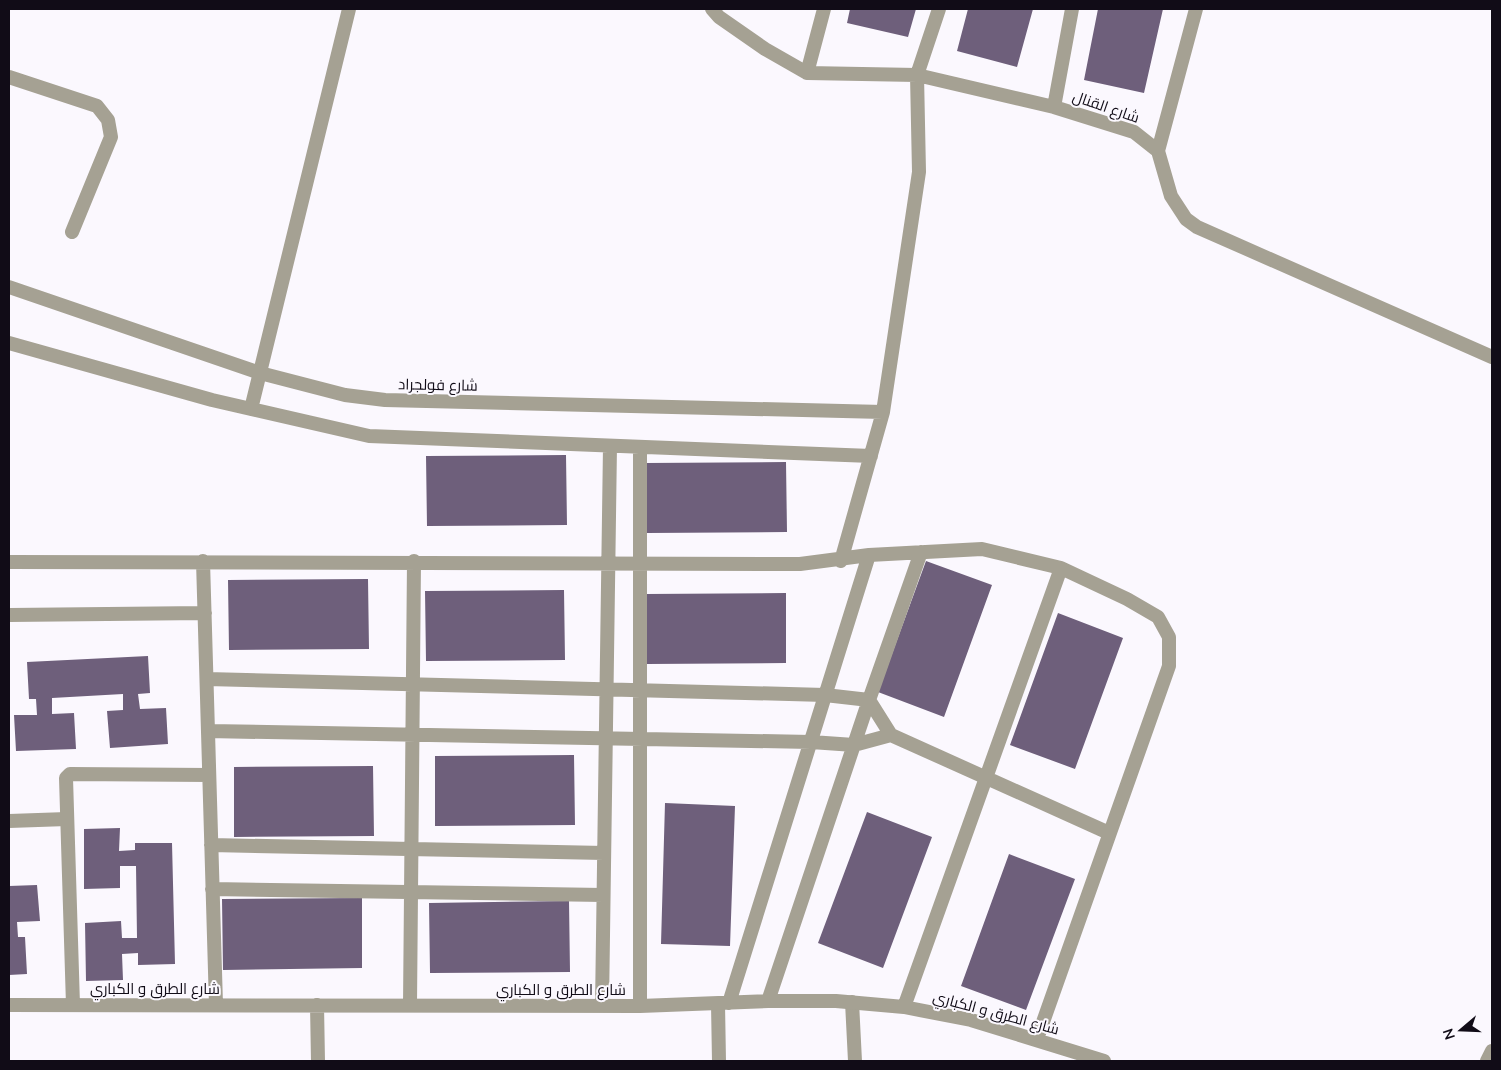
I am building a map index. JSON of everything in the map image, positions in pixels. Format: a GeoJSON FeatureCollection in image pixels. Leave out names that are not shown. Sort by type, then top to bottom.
{"type":"FeatureCollection","features":[{"type":"Feature","properties":{"kind":"street"},"geometry":{"type":"LineString","coordinates":[[251,410],[349,9]]}},
{"type":"Feature","properties":{"kind":"street","name":"شارع القنال"},"geometry":{"type":"LineString","coordinates":[[712,9],[719,17],[765,50],[807,73],[917,75],[1054,107],[1134,132],[1158,151]]}},
{"type":"Feature","properties":{"kind":"street"},"geometry":{"type":"LineString","coordinates":[[807,73],[824,9]]}},
{"type":"Feature","properties":{"kind":"street"},"geometry":{"type":"LineString","coordinates":[[841,561],[883,412],[919,179],[917,75],[939,9]]}},
{"type":"Feature","properties":{"kind":"street"},"geometry":{"type":"LineString","coordinates":[[1054,107],[1072,9]]}},
{"type":"Feature","properties":{"kind":"street"},"geometry":{"type":"LineString","coordinates":[[1196,9],[1158,151],[1170,196],[1186,219],[1197,227],[1491,353]]}},
{"type":"Feature","properties":{"kind":"street"},"geometry":{"type":"LineString","coordinates":[[9,77],[96,106],[108,120],[111,137],[72,232]]}},
{"type":"Feature","properties":{"kind":"street","name":"شارع فولجراد"},"geometry":{"type":"LineString","coordinates":[[9,287],[260,372],[345,395],[385,400],[883,412]]}},
{"type":"Feature","properties":{"kind":"street"},"geometry":{"type":"LineString","coordinates":[[9,343],[251,410],[369,436],[871,456]]}},
{"type":"Feature","properties":{"kind":"street"},"geometry":{"type":"LineString","coordinates":[[602,1006],[610,446]]}},
{"type":"Feature","properties":{"kind":"street"},"geometry":{"type":"LineString","coordinates":[[640,448],[640,1006]]}},
{"type":"Feature","properties":{"kind":"street"},"geometry":{"type":"LineString","coordinates":[[9,562],[608,562],[800,564],[841,561],[869,555],[982,549],[1061,568],[1127,598],[1158,617],[1169,637],[1169,666],[1037,1039]]}},
{"type":"Feature","properties":{"kind":"street"},"geometry":{"type":"LineString","coordinates":[[768,1001],[868,700],[921,552]]}},
{"type":"Feature","properties":{"kind":"street"},"geometry":{"type":"LineString","coordinates":[[719,1061],[723,1004],[811,742],[869,555]]}},
{"type":"Feature","properties":{"kind":"street"},"geometry":{"type":"LineString","coordinates":[[203,561],[216,1005]]}},
{"type":"Feature","properties":{"kind":"street"},"geometry":{"type":"LineString","coordinates":[[410,1006],[414,562]]}},
{"type":"Feature","properties":{"kind":"street"},"geometry":{"type":"LineString","coordinates":[[904,1007],[1061,568]]}},
{"type":"Feature","properties":{"kind":"street"},"geometry":{"type":"LineString","coordinates":[[9,615],[205,613]]}},
{"type":"Feature","properties":{"kind":"street"},"geometry":{"type":"LineString","coordinates":[[207,679],[826,695],[868,700],[891,735],[986,780],[1109,833]]}},
{"type":"Feature","properties":{"kind":"street"},"geometry":{"type":"LineString","coordinates":[[208,731],[811,742],[854,745],[891,735]]}},
{"type":"Feature","properties":{"kind":"street"},"geometry":{"type":"LineString","coordinates":[[73,1005],[66,778],[70,774],[209,774]]}},
{"type":"Feature","properties":{"kind":"street"},"geometry":{"type":"LineString","coordinates":[[9,821],[67,819]]}},
{"type":"Feature","properties":{"kind":"street"},"geometry":{"type":"LineString","coordinates":[[211,844],[604,853]]}},
{"type":"Feature","properties":{"kind":"street"},"geometry":{"type":"LineString","coordinates":[[212,889],[603,895]]}},
{"type":"Feature","properties":{"kind":"street","name":"شارع الطرق و الكباري"},"geometry":{"type":"LineString","coordinates":[[9,1005],[640,1006],[768,1001],[852,1002],[904,1007],[971,1020],[1104,1061]]}},
{"type":"Feature","properties":{"kind":"street"},"geometry":{"type":"LineString","coordinates":[[852,1002],[855,1061]]}},
{"type":"Feature","properties":{"kind":"street"},"geometry":{"type":"LineString","coordinates":[[317,1005],[318,1061]]}},
{"type":"Feature","properties":{"kind":"street"},"geometry":{"type":"LineString","coordinates":[[1487,1061],[1492,1051]]}},
{"type":"Feature","properties":{"kind":"building"},"geometry":{"type":"Polygon","coordinates":[[[850,9],[916,9],[908,37],[847,23],[850,9]]]}},
{"type":"Feature","properties":{"kind":"building"},"geometry":{"type":"Polygon","coordinates":[[[968,9],[1033,9],[1017,67],[957,51],[968,9]]]}},
{"type":"Feature","properties":{"kind":"building"},"geometry":{"type":"Polygon","coordinates":[[[1098,9],[1163,9],[1144,93],[1084,80],[1098,9]]]}},
{"type":"Feature","properties":{"kind":"building"},"geometry":{"type":"Polygon","coordinates":[[[566,455],[567,525],[427,526],[426,456],[566,455]]]}},
{"type":"Feature","properties":{"kind":"building"},"geometry":{"type":"Polygon","coordinates":[[[786,462],[787,532],[647,533],[646,463],[786,462]]]}},
{"type":"Feature","properties":{"kind":"building"},"geometry":{"type":"Polygon","coordinates":[[[926,561],[992,585],[944,717],[878,692],[926,561]]]}},
{"type":"Feature","properties":{"kind":"building"},"geometry":{"type":"Polygon","coordinates":[[[368,579],[369,649],[229,650],[228,580],[368,579]]]}},
{"type":"Feature","properties":{"kind":"building"},"geometry":{"type":"Polygon","coordinates":[[[564,590],[565,660],[426,661],[425,591],[564,590]]]}},
{"type":"Feature","properties":{"kind":"building"},"geometry":{"type":"Polygon","coordinates":[[[786,593],[786,663],[647,664],[646,594],[786,593]]]}},
{"type":"Feature","properties":{"kind":"building"},"geometry":{"type":"Polygon","coordinates":[[[1058,613],[1123,638],[1075,769],[1010,745],[1058,613]]]}},
{"type":"Feature","properties":{"kind":"building"},"geometry":{"type":"Polygon","coordinates":[[[148,656],[150,693],[138,694],[140,709],[166,708],[168,744],[110,748],[107,711],[123,710],[123,694],[52,698],[52,714],[74,713],[76,749],[16,751],[14,715],[37,715],[36,699],[29,699],[27,662],[148,656]]]}},
{"type":"Feature","properties":{"kind":"building"},"geometry":{"type":"Polygon","coordinates":[[[574,755],[575,825],[435,826],[435,756],[574,755]]]}},
{"type":"Feature","properties":{"kind":"building"},"geometry":{"type":"Polygon","coordinates":[[[373,766],[374,836],[234,837],[234,767],[373,766]]]}},
{"type":"Feature","properties":{"kind":"building"},"geometry":{"type":"Polygon","coordinates":[[[665,803],[735,806],[730,946],[661,944],[665,803]]]}},
{"type":"Feature","properties":{"kind":"building"},"geometry":{"type":"Polygon","coordinates":[[[867,812],[932,837],[883,968],[818,943],[867,812]]]}},
{"type":"Feature","properties":{"kind":"building"},"geometry":{"type":"Polygon","coordinates":[[[120,828],[119,851],[135,850],[135,843],[172,843],[175,964],[138,965],[138,953],[122,954],[123,980],[86,981],[85,923],[121,921],[122,938],[137,938],[136,866],[120,866],[120,888],[84,889],[84,829],[120,828]]]}},
{"type":"Feature","properties":{"kind":"building"},"geometry":{"type":"Polygon","coordinates":[[[1009,854],[1075,879],[1026,1010],[961,986],[1009,854]]]}},
{"type":"Feature","properties":{"kind":"building"},"geometry":{"type":"Polygon","coordinates":[[[37,885],[40,921],[17,922],[18,937],[25,937],[27,974],[9,975],[9,886],[37,885]]]}},
{"type":"Feature","properties":{"kind":"building"},"geometry":{"type":"Polygon","coordinates":[[[362,898],[362,968],[223,970],[222,899],[362,898]]]}},
{"type":"Feature","properties":{"kind":"building"},"geometry":{"type":"Polygon","coordinates":[[[569,901],[570,972],[430,973],[429,903],[569,901]]]}}]}
